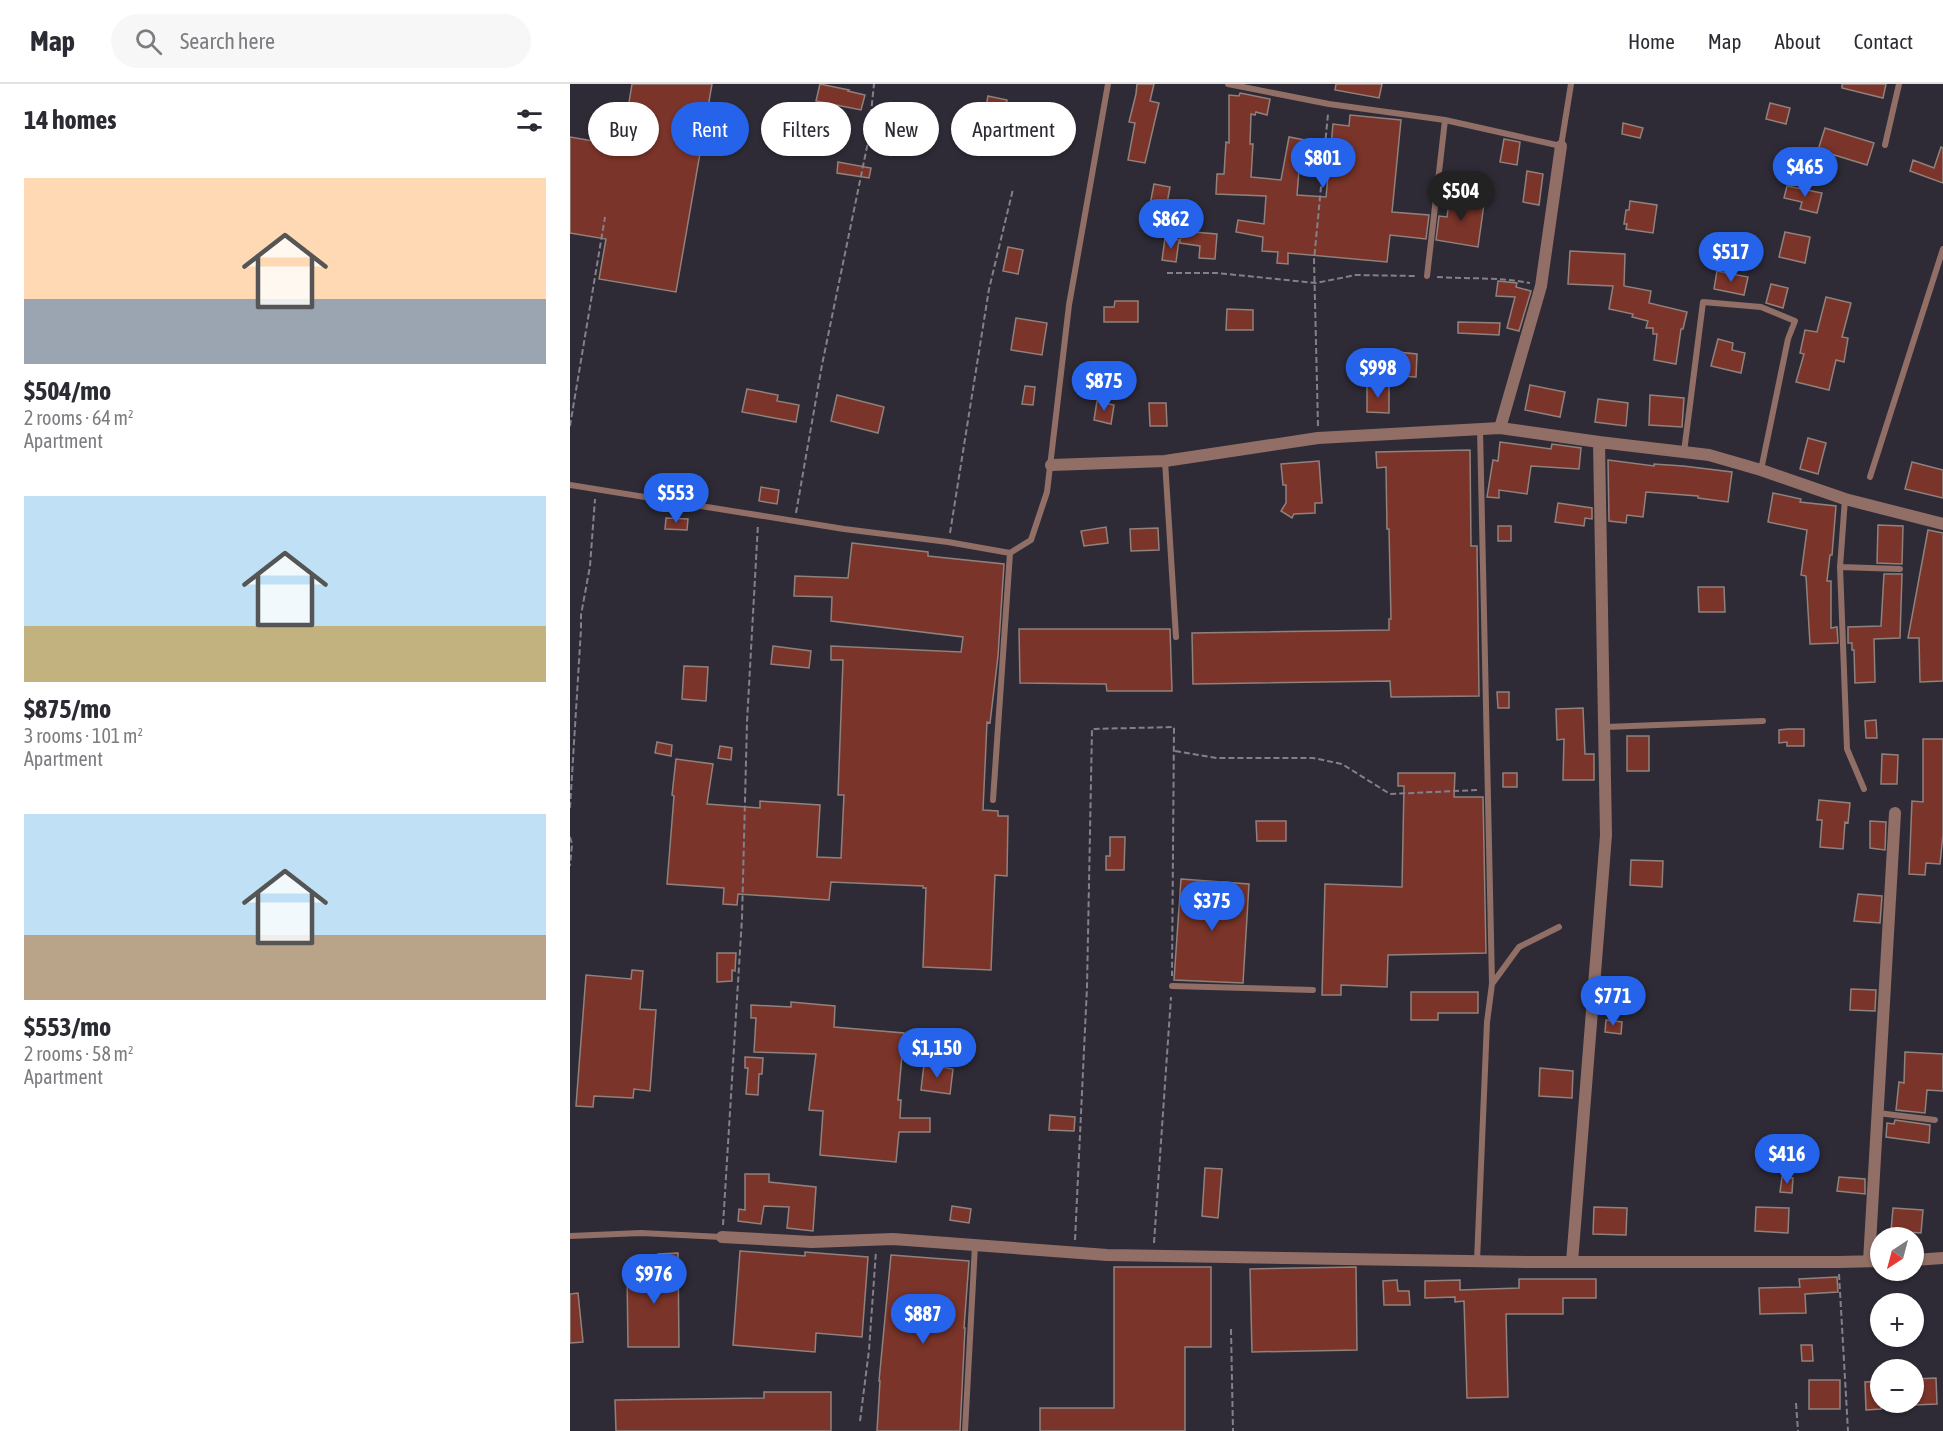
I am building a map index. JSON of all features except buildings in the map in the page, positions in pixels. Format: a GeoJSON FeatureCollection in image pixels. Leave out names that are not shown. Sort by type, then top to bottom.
{"type":"FeatureCollection","features":[{"type":"Feature","properties":{"kind":"street"},"geometry":{"type":"LineString","coordinates":[[1500,428],[1542,286],[1561,146]]}},
{"type":"Feature","properties":{"kind":"street"},"geometry":{"type":"LineString","coordinates":[[1051,465],[1165,461],[1318,438],[1500,428],[1709,455],[1845,499],[1943,524]]}},
{"type":"Feature","properties":{"kind":"street"},"geometry":{"type":"LineString","coordinates":[[1572,1262],[1606,835],[1599,442]]}},
{"type":"Feature","properties":{"kind":"street"},"geometry":{"type":"LineString","coordinates":[[1876,1227],[1878,1113],[1895,813]]}},
{"type":"Feature","properties":{"kind":"street"},"geometry":{"type":"LineString","coordinates":[[722,1237],[812,1242],[877,1239],[1107,1255],[1477,1262],[1870,1261]]}},
{"type":"Feature","properties":{"kind":"street"},"geometry":{"type":"LineString","coordinates":[[1924,1259],[1943,1258]]}},
{"type":"Feature","properties":{"kind":"lane"},"geometry":{"type":"LineString","coordinates":[[570,485],[596,491],[1010,553],[1031,540],[1047,492],[1069,305],[1108,84]]}},
{"type":"Feature","properties":{"kind":"lane"},"geometry":{"type":"LineString","coordinates":[[1228,84],[1329,104],[1445,120],[1561,146],[1571,84]]}},
{"type":"Feature","properties":{"kind":"lane"},"geometry":{"type":"LineString","coordinates":[[1885,145],[1899,84]]}},
{"type":"Feature","properties":{"kind":"lane"},"geometry":{"type":"LineString","coordinates":[[1427,276],[1445,120]]}},
{"type":"Feature","properties":{"kind":"lane"},"geometry":{"type":"LineString","coordinates":[[1870,477],[1943,249]]}},
{"type":"Feature","properties":{"kind":"lane"},"geometry":{"type":"LineString","coordinates":[[1684,452],[1703,302],[1761,307],[1796,321],[1788,339],[1761,470]]}},
{"type":"Feature","properties":{"kind":"lane"},"geometry":{"type":"LineString","coordinates":[[1477,1262],[1487,1022],[1492,984],[1480,429]]}},
{"type":"Feature","properties":{"kind":"lane"},"geometry":{"type":"LineString","coordinates":[[1165,461],[1176,637]]}},
{"type":"Feature","properties":{"kind":"lane"},"geometry":{"type":"LineString","coordinates":[[1845,499],[1840,567],[1847,749],[1864,789]]}},
{"type":"Feature","properties":{"kind":"lane"},"geometry":{"type":"LineString","coordinates":[[993,800],[1010,553]]}},
{"type":"Feature","properties":{"kind":"lane"},"geometry":{"type":"LineString","coordinates":[[1840,567],[1900,569]]}},
{"type":"Feature","properties":{"kind":"lane"},"geometry":{"type":"LineString","coordinates":[[1605,727],[1763,721]]}},
{"type":"Feature","properties":{"kind":"lane"},"geometry":{"type":"LineString","coordinates":[[1492,984],[1519,947],[1559,927]]}},
{"type":"Feature","properties":{"kind":"lane"},"geometry":{"type":"LineString","coordinates":[[1172,986],[1313,990]]}},
{"type":"Feature","properties":{"kind":"lane"},"geometry":{"type":"LineString","coordinates":[[1878,1113],[1935,1119]]}},
{"type":"Feature","properties":{"kind":"lane"},"geometry":{"type":"LineString","coordinates":[[570,1236],[641,1233],[722,1237]]}},
{"type":"Feature","properties":{"kind":"lane"},"geometry":{"type":"LineString","coordinates":[[965,1431],[975,1245]]}},
{"type":"Feature","properties":{"kind":"path"},"geometry":{"type":"LineString","coordinates":[[794,521],[822,365],[868,142],[874,84]]}},
{"type":"Feature","properties":{"kind":"path"},"geometry":{"type":"LineString","coordinates":[[1318,438],[1314,260],[1329,104]]}},
{"type":"Feature","properties":{"kind":"path"},"geometry":{"type":"LineString","coordinates":[[948,542],[989,289],[1013,189]]}},
{"type":"Feature","properties":{"kind":"path"},"geometry":{"type":"LineString","coordinates":[[570,426],[605,217]]}},
{"type":"Feature","properties":{"kind":"path"},"geometry":{"type":"LineString","coordinates":[[1167,273],[1217,273],[1316,284],[1356,274],[1427,276],[1507,279],[1542,286]]}},
{"type":"Feature","properties":{"kind":"path"},"geometry":{"type":"LineString","coordinates":[[570,808],[581,615],[590,566],[596,491]]}},
{"type":"Feature","properties":{"kind":"path"},"geometry":{"type":"LineString","coordinates":[[722,1237],[742,918],[747,722],[759,516]]}},
{"type":"Feature","properties":{"kind":"path"},"geometry":{"type":"LineString","coordinates":[[1074,1252],[1087,987],[1092,729],[1174,727]]}},
{"type":"Feature","properties":{"kind":"path"},"geometry":{"type":"LineString","coordinates":[[1174,751],[1217,758],[1313,758],[1342,764],[1390,794],[1489,790]]}},
{"type":"Feature","properties":{"kind":"path"},"geometry":{"type":"LineString","coordinates":[[570,837],[572,844],[570,866]]}},
{"type":"Feature","properties":{"kind":"path"},"geometry":{"type":"LineString","coordinates":[[860,1421],[877,1239]]}},
{"type":"Feature","properties":{"kind":"path"},"geometry":{"type":"LineString","coordinates":[[1838,1263],[1848,1431]]}},
{"type":"Feature","properties":{"kind":"path"},"geometry":{"type":"LineString","coordinates":[[1231,1329],[1233,1431]]}},
{"type":"Feature","properties":{"kind":"path"},"geometry":{"type":"LineString","coordinates":[[1796,1403],[1798,1431]]}}]}
